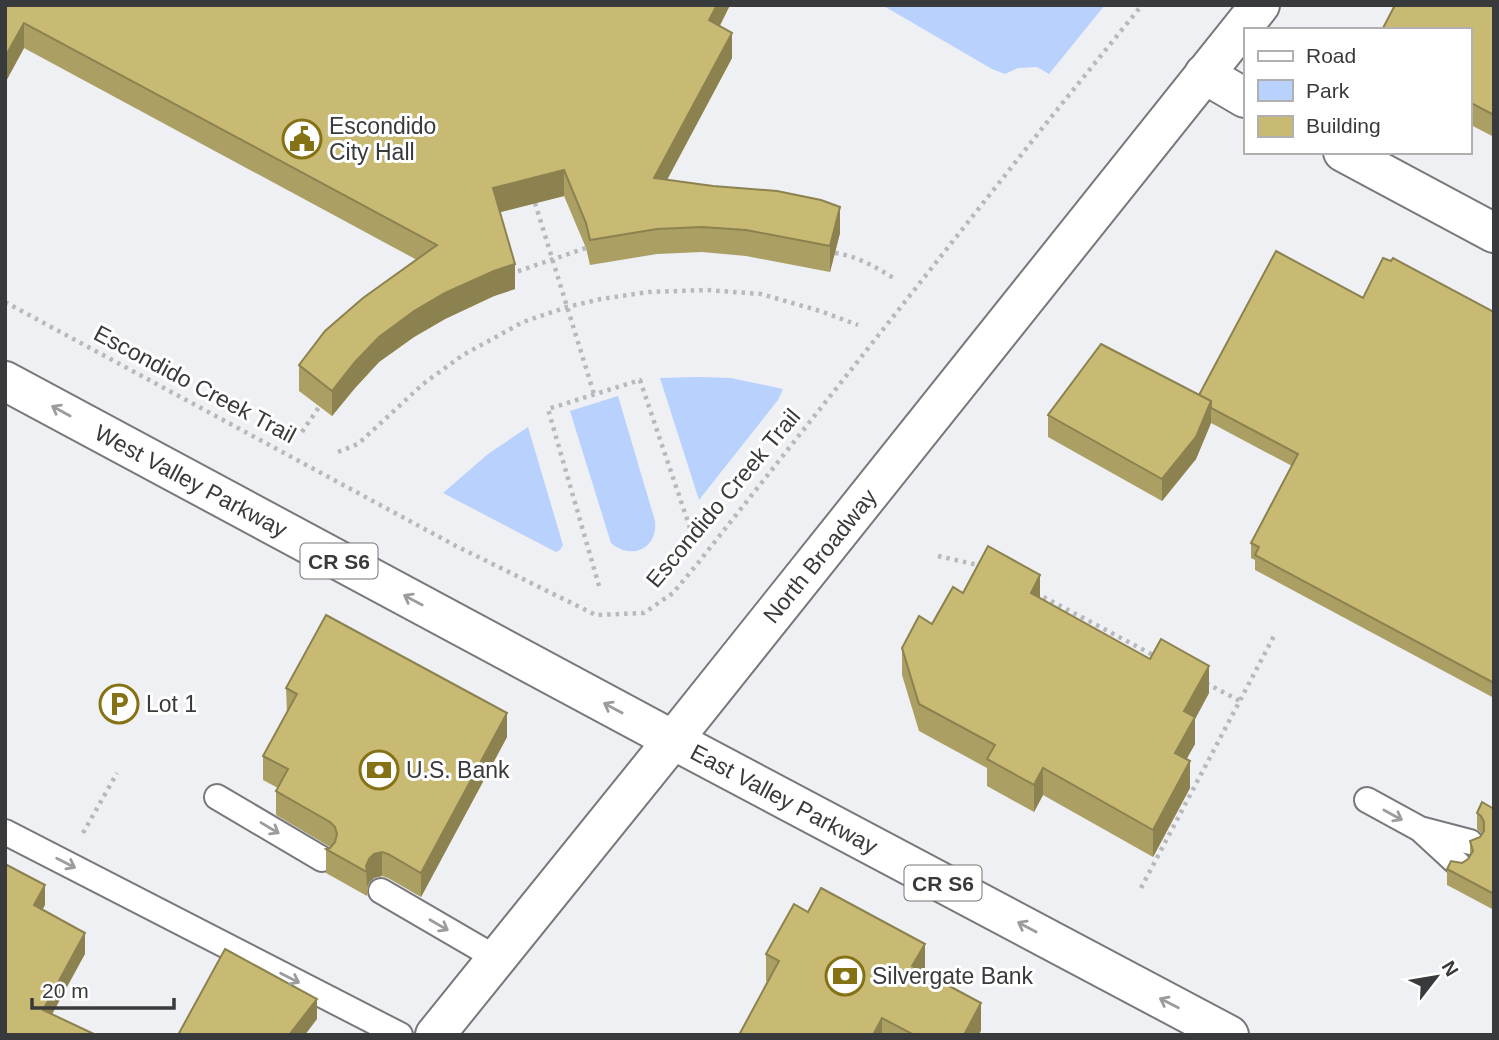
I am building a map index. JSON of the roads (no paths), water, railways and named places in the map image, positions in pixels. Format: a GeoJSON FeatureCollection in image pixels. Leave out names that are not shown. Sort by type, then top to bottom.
{"type":"FeatureCollection","features":[{"type":"Feature","properties":{"kind":"main road","name":"North Broadway"},"geometry":{"type":"LineString","coordinates":[[435,1035],[1260,5]]}},
{"type":"Feature","properties":{"kind":"main road"},"geometry":{"type":"LineString","coordinates":[[1203,74],[1244,97]]}},
{"type":"Feature","properties":{"kind":"main road"},"geometry":{"type":"LineString","coordinates":[[1347,154],[1494,233]]}},
{"type":"Feature","properties":{"kind":"main road","name":"West Valley Parkway"},"geometry":{"type":"LineString","coordinates":[[5,380],[673,740]]}},
{"type":"Feature","properties":{"kind":"main road","name":"East Valley Parkway"},"geometry":{"type":"LineString","coordinates":[[673,740],[1229,1035]]}},
{"type":"Feature","properties":{"kind":"lane"},"geometry":{"type":"LineString","coordinates":[[217,796],[322,859]]}},
{"type":"Feature","properties":{"kind":"lane"},"geometry":{"type":"LineString","coordinates":[[1367,800],[1420,829],[1458,864]]}},
{"type":"Feature","properties":{"kind":"lane"},"geometry":{"type":"LineString","coordinates":[[1420,829],[1470,842]]}},
{"type":"Feature","properties":{"kind":"lane"},"geometry":{"type":"LineString","coordinates":[[5,832],[400,1035]]}},
{"type":"Feature","properties":{"kind":"lane"},"geometry":{"type":"LineString","coordinates":[[382,891],[496,958]]}},
{"type":"Feature","properties":{"kind":"place","name":"Escondido City Hall"},"geometry":{"type":"Point","coordinates":[302,139]}},
{"type":"Feature","properties":{"kind":"place","name":"Lot 1"},"geometry":{"type":"Point","coordinates":[119,704]}},
{"type":"Feature","properties":{"kind":"place","name":"U.S. Bank"},"geometry":{"type":"Point","coordinates":[379,770]}},
{"type":"Feature","properties":{"kind":"place","name":"Silvergate Bank"},"geometry":{"type":"Point","coordinates":[845,976]}}]}
